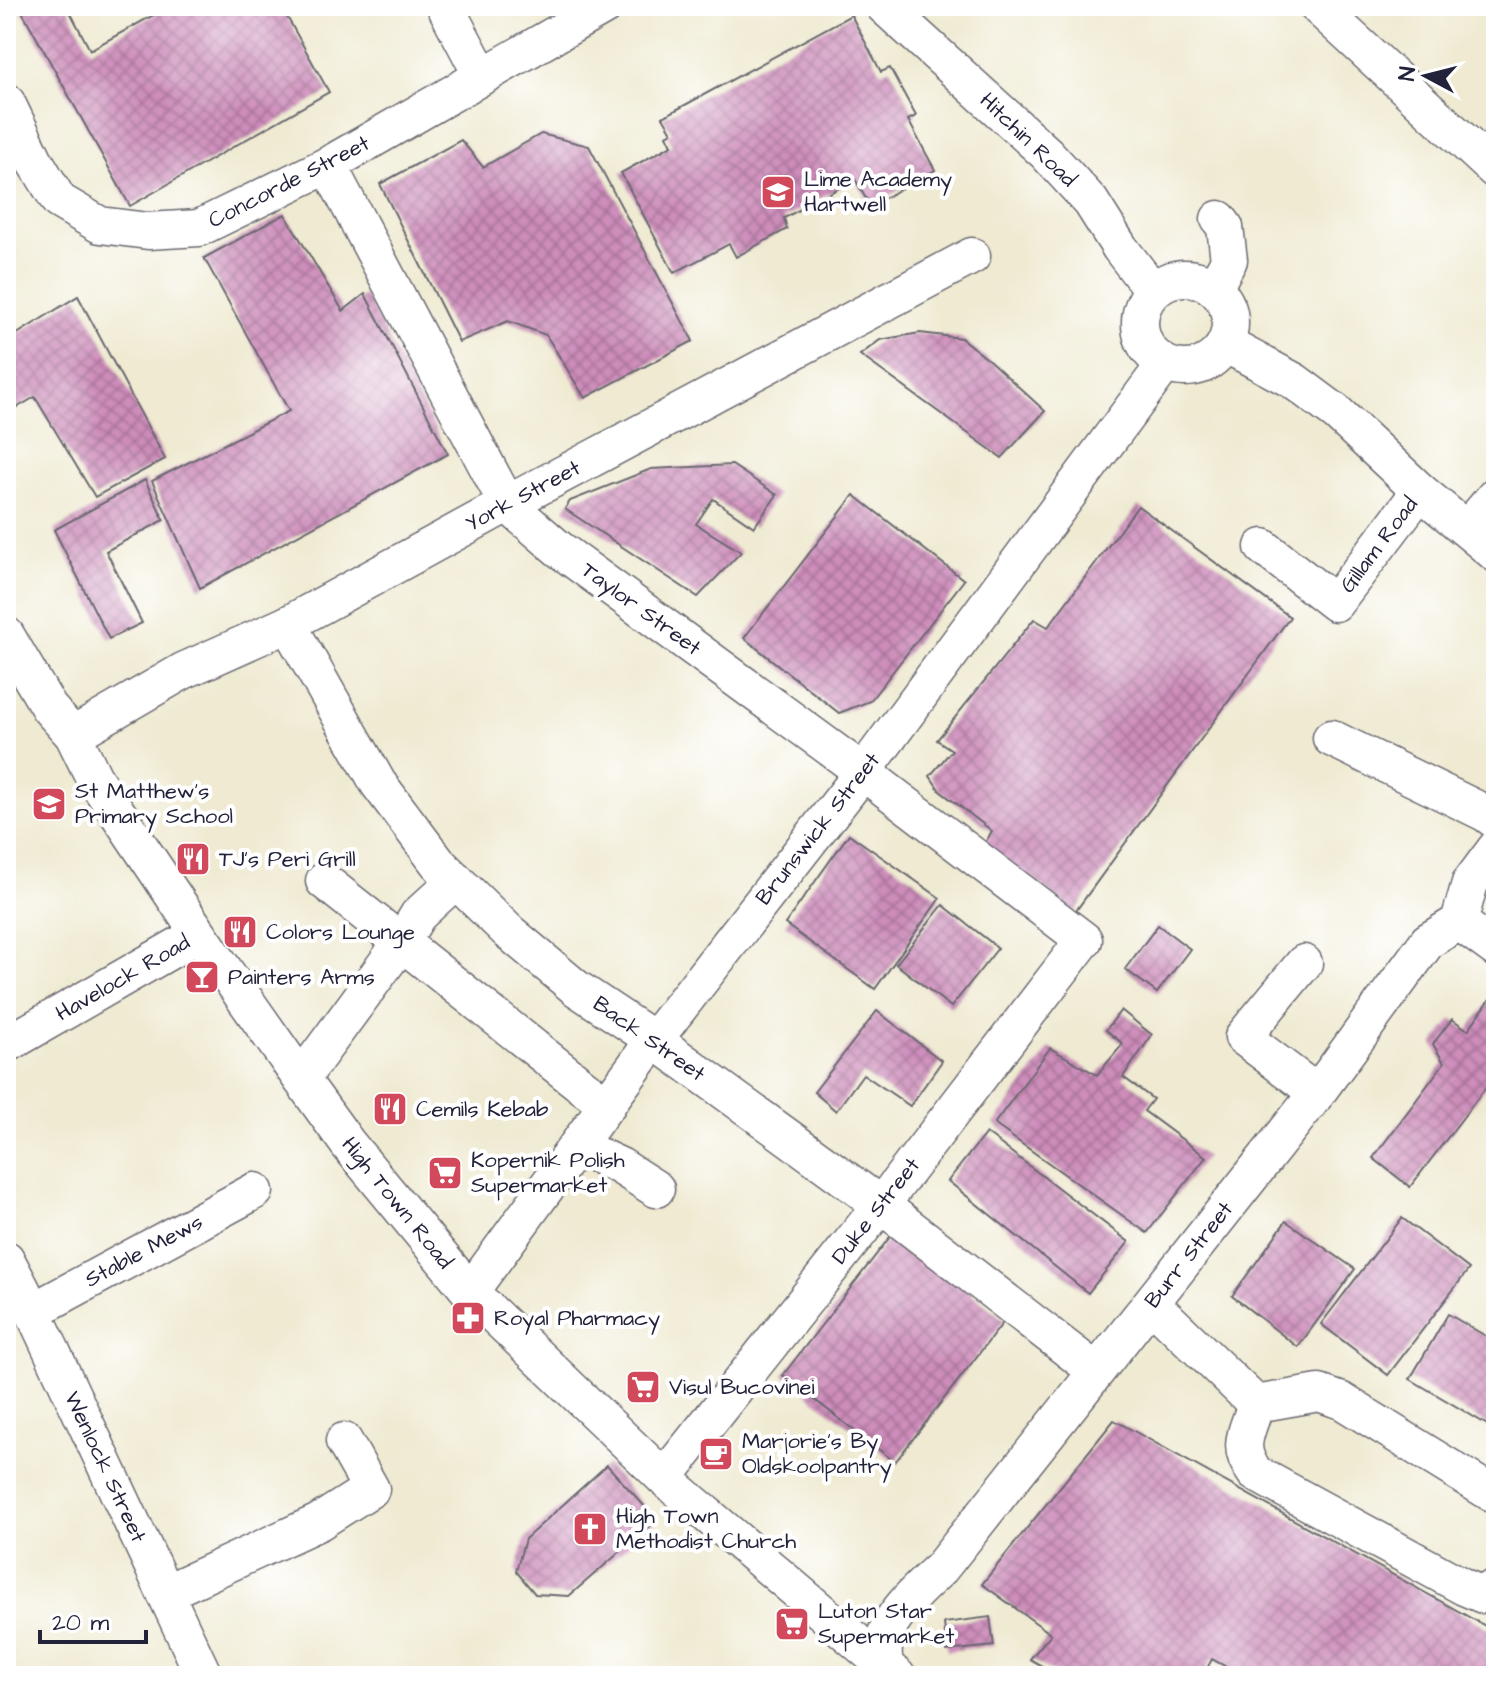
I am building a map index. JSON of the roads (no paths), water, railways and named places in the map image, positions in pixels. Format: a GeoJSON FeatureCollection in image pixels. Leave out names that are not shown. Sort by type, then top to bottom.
{"type":"FeatureCollection","features":[{"type":"Feature","properties":{"kind":"street"},"geometry":{"type":"LineString","coordinates":[[445,6],[482,76]]}},
{"type":"Feature","properties":{"kind":"street","name":"Concorde Street"},"geometry":{"type":"LineString","coordinates":[[6,101],[35,161],[59,201],[100,225],[148,231],[199,228],[328,165],[605,6]]}},
{"type":"Feature","properties":{"kind":"street","name":"Hitchin Road"},"geometry":{"type":"LineString","coordinates":[[884,6],[1046,153],[1091,202],[1120,248],[1153,291]]}},
{"type":"Feature","properties":{"kind":"street"},"geometry":{"type":"LineString","coordinates":[[1317,6],[1496,171]]}},
{"type":"Feature","properties":{"kind":"street","name":"Taylor Street"},"geometry":{"type":"LineString","coordinates":[[328,165],[507,504],[559,549],[863,772],[1084,940]]}},
{"type":"Feature","properties":{"kind":"street"},"geometry":{"type":"LineString","coordinates":[[1214,288],[1229,260],[1225,227],[1219,219]]}},
{"type":"Feature","properties":{"kind":"street","name":"York Street"},"geometry":{"type":"LineString","coordinates":[[73,735],[183,671],[288,624],[972,256]]}},
{"type":"Feature","properties":{"kind":"street"},"geometry":{"type":"LineString","coordinates":[[1176,278],[1192,278],[1204,281],[1223,298],[1229,312],[1230,326],[1225,344],[1211,360],[1190,368],[1174,367],[1155,358],[1147,348],[1140,328],[1145,300],[1153,291],[1176,278]]}},
{"type":"Feature","properties":{"kind":"street"},"geometry":{"type":"LineString","coordinates":[[1225,344],[1294,381],[1337,413],[1420,491],[1496,554]]}},
{"type":"Feature","properties":{"kind":"street","name":"Brunswick Street"},"geometry":{"type":"LineString","coordinates":[[470,1292],[654,1040],[863,772],[1165,364]]}},
{"type":"Feature","properties":{"kind":"street","name":"Gillam Road"},"geometry":{"type":"LineString","coordinates":[[1263,547],[1335,603],[1420,491]]}},
{"type":"Feature","properties":{"kind":"street"},"geometry":{"type":"LineString","coordinates":[[1467,529],[1496,495]]}},
{"type":"Feature","properties":{"kind":"street","name":"Back Street"},"geometry":{"type":"LineString","coordinates":[[288,624],[378,783],[438,863],[509,932],[576,988],[654,1040],[881,1205],[1096,1371]]}},
{"type":"Feature","properties":{"kind":"street","name":"High Town Road"},"geometry":{"type":"LineString","coordinates":[[6,635],[49,708],[73,735],[94,778],[301,1079],[348,1144],[470,1292],[664,1478],[891,1670]]}},
{"type":"Feature","properties":{"kind":"street"},"geometry":{"type":"LineString","coordinates":[[1331,738],[1496,821]]}},
{"type":"Feature","properties":{"kind":"street"},"geometry":{"type":"LineString","coordinates":[[1496,848],[1470,883],[1459,922],[1496,949]]}},
{"type":"Feature","properties":{"kind":"street"},"geometry":{"type":"LineString","coordinates":[[301,1079],[401,943],[418,915],[456,880]]}},
{"type":"Feature","properties":{"kind":"street"},"geometry":{"type":"LineString","coordinates":[[324,881],[608,1104]]}},
{"type":"Feature","properties":{"kind":"street","name":"Burr Street"},"geometry":{"type":"LineString","coordinates":[[891,1670],[884,1640],[889,1627],[916,1591],[941,1568],[1152,1304],[1317,1093],[1428,941],[1459,922]]}},
{"type":"Feature","properties":{"kind":"street","name":"Havelock Road"},"geometry":{"type":"LineString","coordinates":[[6,1045],[199,934]]}},
{"type":"Feature","properties":{"kind":"street","name":"Duke Street"},"geometry":{"type":"LineString","coordinates":[[664,1478],[881,1205],[1084,940]]}},
{"type":"Feature","properties":{"kind":"street"},"geometry":{"type":"LineString","coordinates":[[1304,963],[1243,1037],[1317,1093]]}},
{"type":"Feature","properties":{"kind":"street"},"geometry":{"type":"LineString","coordinates":[[577,1146],[620,1166],[656,1189]]}},
{"type":"Feature","properties":{"kind":"street","name":"Stable Mews"},"geometry":{"type":"LineString","coordinates":[[33,1311],[255,1191]]}},
{"type":"Feature","properties":{"kind":"street","name":"Wenlock Street"},"geometry":{"type":"LineString","coordinates":[[6,1259],[204,1676]]}},
{"type":"Feature","properties":{"kind":"street"},"geometry":{"type":"LineString","coordinates":[[1152,1304],[1256,1404]]}},
{"type":"Feature","properties":{"kind":"street"},"geometry":{"type":"LineString","coordinates":[[1256,1404],[1319,1393],[1342,1401],[1496,1496]]}},
{"type":"Feature","properties":{"kind":"street"},"geometry":{"type":"LineString","coordinates":[[1256,1404],[1243,1444],[1244,1460],[1255,1473],[1464,1587],[1483,1595],[1496,1586]]}},
{"type":"Feature","properties":{"kind":"street"},"geometry":{"type":"LineString","coordinates":[[165,1593],[319,1522],[371,1489],[344,1441]]}},
{"type":"Feature","properties":{"kind":"place","name":"Lime Academy Hartwell"},"geometry":{"type":"Point","coordinates":[778,192]}},
{"type":"Feature","properties":{"kind":"place","name":"St Matthew's Primary School"},"geometry":{"type":"Point","coordinates":[49,804]}},
{"type":"Feature","properties":{"kind":"place","name":"TJ's Peri Grill"},"geometry":{"type":"Point","coordinates":[193,859]}},
{"type":"Feature","properties":{"kind":"place","name":"Colors Lounge"},"geometry":{"type":"Point","coordinates":[240,932]}},
{"type":"Feature","properties":{"kind":"place","name":"Painters Arms"},"geometry":{"type":"Point","coordinates":[202,977]}},
{"type":"Feature","properties":{"kind":"place","name":"Cemils Kebab"},"geometry":{"type":"Point","coordinates":[390,1109]}},
{"type":"Feature","properties":{"kind":"place","name":"Kopernik Polish Supermarket"},"geometry":{"type":"Point","coordinates":[445,1173]}},
{"type":"Feature","properties":{"kind":"place","name":"Royal Pharmacy"},"geometry":{"type":"Point","coordinates":[468,1318]}},
{"type":"Feature","properties":{"kind":"place","name":"Visul Bucovinei"},"geometry":{"type":"Point","coordinates":[643,1387]}},
{"type":"Feature","properties":{"kind":"place","name":"Marjorie's By Oldskoolpantry"},"geometry":{"type":"Point","coordinates":[716,1454]}},
{"type":"Feature","properties":{"kind":"place","name":"High Town Methodist Church"},"geometry":{"type":"Point","coordinates":[590,1529]}},
{"type":"Feature","properties":{"kind":"place","name":"Luton Star Supermarket"},"geometry":{"type":"Point","coordinates":[792,1624]}}]}
